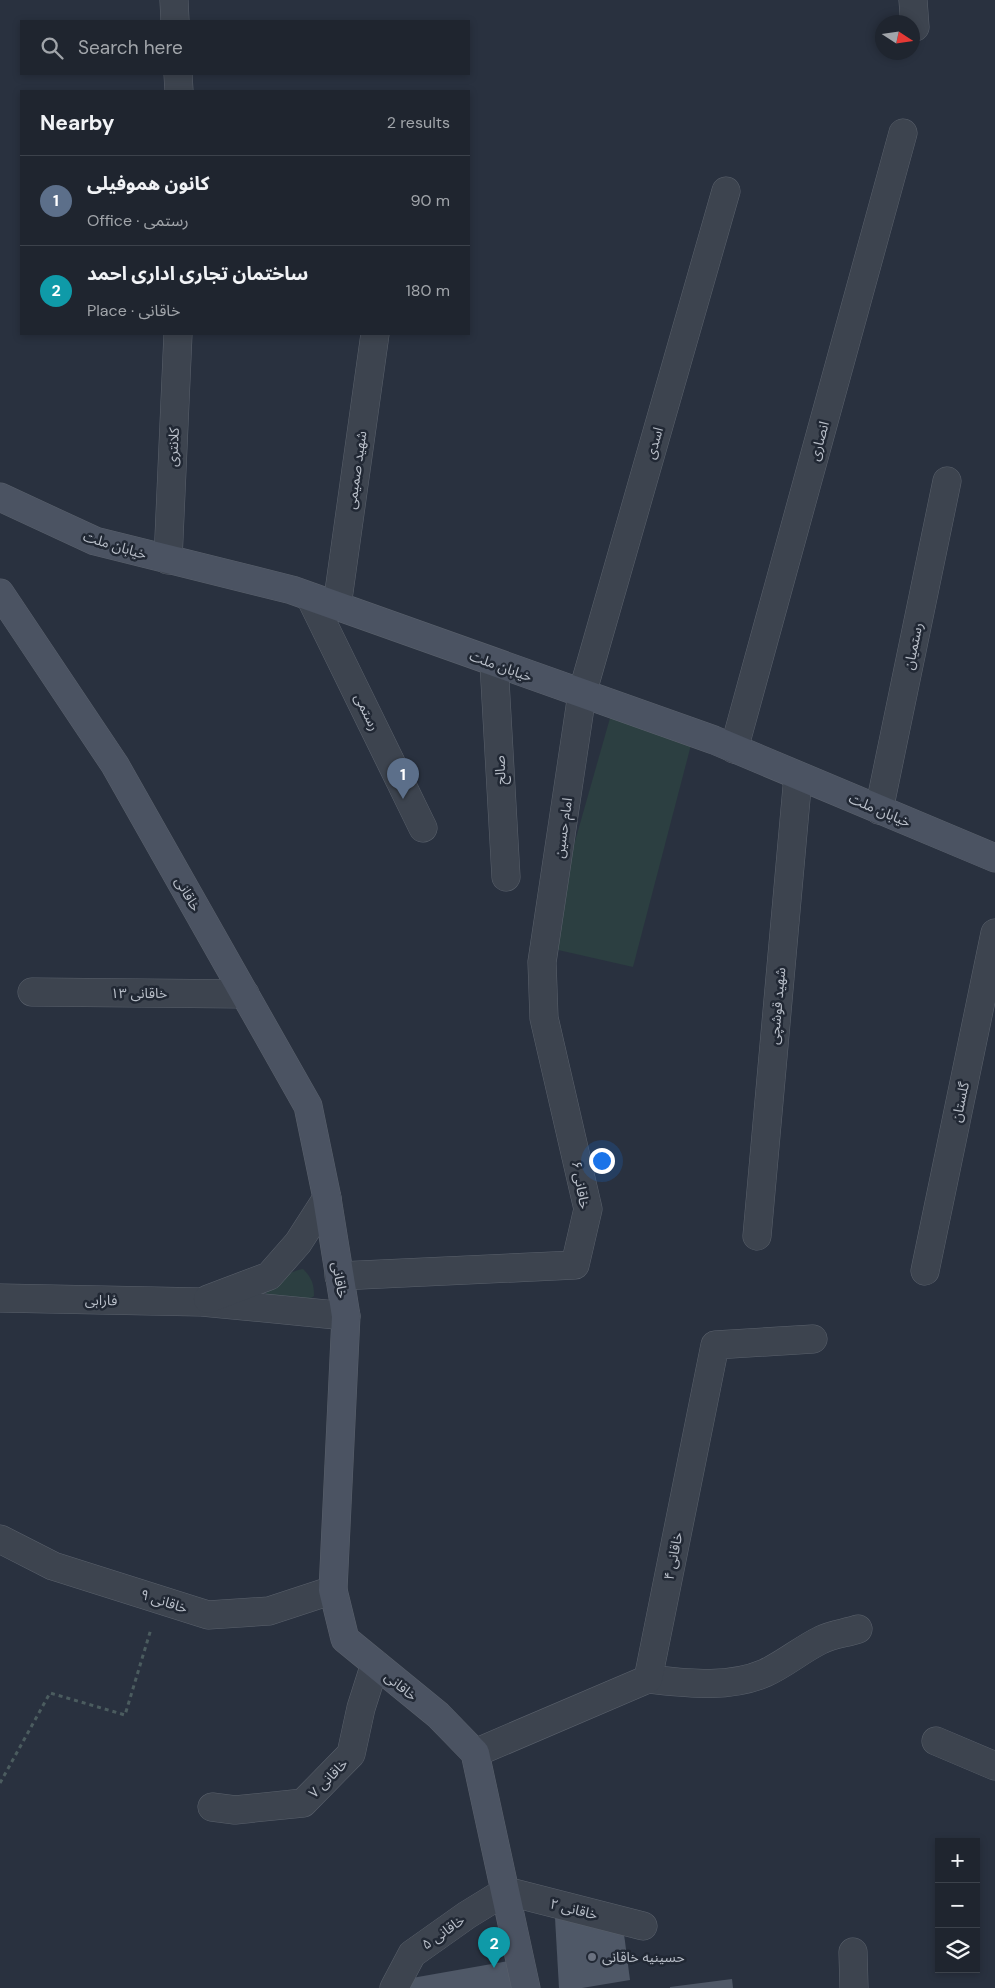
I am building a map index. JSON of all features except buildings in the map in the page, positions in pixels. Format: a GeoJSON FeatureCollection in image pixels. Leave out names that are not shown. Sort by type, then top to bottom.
{"type":"FeatureCollection","features":[{"type":"Feature","properties":{"kind":"main road","name":"خیابان ملت"},"geometry":{"type":"LineString","coordinates":[[0,497],[95,542],[292,590],[734,749],[995,858]]}},
{"type":"Feature","properties":{"kind":"main road","name":"خاقانی"},"geometry":{"type":"LineString","coordinates":[[0,593],[115,766],[308,1106],[327,1198],[346,1316],[333,1590],[345,1639],[438,1715],[476,1753]]}},
{"type":"Feature","properties":{"kind":"main road"},"geometry":{"type":"LineString","coordinates":[[476,1753],[526,1988]]}},
{"type":"Feature","properties":{"kind":"street"},"geometry":{"type":"LineString","coordinates":[[174,0],[175,20]]}},
{"type":"Feature","properties":{"kind":"street"},"geometry":{"type":"LineString","coordinates":[[913,0],[914,15]]}},
{"type":"Feature","properties":{"kind":"street"},"geometry":{"type":"LineString","coordinates":[[178,75],[179,90]]}},
{"type":"Feature","properties":{"kind":"street","name":"انصاری"},"geometry":{"type":"LineString","coordinates":[[734,749],[903,133]]}},
{"type":"Feature","properties":{"kind":"street","name":"اسدی"},"geometry":{"type":"LineString","coordinates":[[582,694],[726,191]]}},
{"type":"Feature","properties":{"kind":"street","name":"کلانتری"},"geometry":{"type":"LineString","coordinates":[[168,560],[178,335]]}},
{"type":"Feature","properties":{"kind":"street","name":"شهید صمیمی"},"geometry":{"type":"LineString","coordinates":[[337,606],[375,335]]}},
{"type":"Feature","properties":{"kind":"street","name":"رستمیان"},"geometry":{"type":"LineString","coordinates":[[879,810],[947,481]]}},
{"type":"Feature","properties":{"kind":"street","name":"رستمی"},"geometry":{"type":"LineString","coordinates":[[310,597],[423,828]]}},
{"type":"Feature","properties":{"kind":"street","name":"صالح"},"geometry":{"type":"LineString","coordinates":[[494,663],[506,877]]}},
{"type":"Feature","properties":{"kind":"street","name":"امام حسین"},"geometry":{"type":"LineString","coordinates":[[542,962],[582,694]]}},
{"type":"Feature","properties":{"kind":"street","name":"شهید قوشچی"},"geometry":{"type":"LineString","coordinates":[[757,1236],[798,776]]}},
{"type":"Feature","properties":{"kind":"street","name":"گلستان"},"geometry":{"type":"LineString","coordinates":[[925,1271],[995,933]]}},
{"type":"Feature","properties":{"kind":"street","name":"خاقانی ۶"},"geometry":{"type":"LineString","coordinates":[[339,1276],[576,1265],[588,1209],[544,1018],[542,962]]}},
{"type":"Feature","properties":{"kind":"street","name":"خاقانی ۱۳"},"geometry":{"type":"LineString","coordinates":[[32,992],[245,994]]}},
{"type":"Feature","properties":{"kind":"street","name":"فارابی"},"geometry":{"type":"LineString","coordinates":[[202,1302],[269,1276],[298,1244],[327,1198]]}},
{"type":"Feature","properties":{"kind":"street","name":"فارابی"},"geometry":{"type":"LineString","coordinates":[[0,1298],[202,1302],[346,1316]]}},
{"type":"Feature","properties":{"kind":"street","name":"خاقانی ۴"},"geometry":{"type":"LineString","coordinates":[[648,1679],[716,1345],[813,1339]]}},
{"type":"Feature","properties":{"kind":"street","name":"خاقانی ٩"},"geometry":{"type":"LineString","coordinates":[[0,1539],[53,1566],[208,1615],[269,1612],[333,1590]]}},
{"type":"Feature","properties":{"kind":"street"},"geometry":{"type":"LineString","coordinates":[[476,1753],[648,1679],[688,1683],[734,1683],[764,1673],[793,1658],[822,1639],[858,1630]]}},
{"type":"Feature","properties":{"kind":"street","name":"خاقانی ۷"},"geometry":{"type":"LineString","coordinates":[[212,1807],[235,1810],[303,1803],[351,1754],[361,1708],[375,1664]]}},
{"type":"Feature","properties":{"kind":"street"},"geometry":{"type":"LineString","coordinates":[[936,1741],[995,1766]]}},
{"type":"Feature","properties":{"kind":"street","name":"خاقانی ۲"},"geometry":{"type":"LineString","coordinates":[[506,1891],[643,1926]]}},
{"type":"Feature","properties":{"kind":"street","name":"خاقانی ۵"},"geometry":{"type":"LineString","coordinates":[[394,1988],[412,1954],[467,1915],[506,1891]]}},
{"type":"Feature","properties":{"kind":"street"},"geometry":{"type":"LineString","coordinates":[[853,1952],[854,1988]]}},
{"type":"Feature","properties":{"kind":"path"},"geometry":{"type":"LineString","coordinates":[[0,1783],[50,1693],[125,1716],[160,1599]]}},
{"type":"Feature","properties":{"kind":"shaded area"},"geometry":{"type":"Polygon","coordinates":[[[610,718],[691,745],[633,967],[545,947],[610,718]]]}},
{"type":"Feature","properties":{"kind":"shaded area"},"geometry":{"type":"Polygon","coordinates":[[[303,1269],[312,1281],[314,1296],[299,1306],[257,1303],[283,1277],[303,1269]]]}},
{"type":"Feature","properties":{"kind":"place","name":"کانون هموفیلی"},"geometry":{"type":"Point","coordinates":[403,799]}},
{"type":"Feature","properties":{"kind":"place","name":"حسینیه خاقانی"},"geometry":{"type":"Point","coordinates":[592,1957]}},
{"type":"Feature","properties":{"kind":"place","name":"ساختمان تجاری اداری احمد"},"geometry":{"type":"Point","coordinates":[494,1968]}}]}
